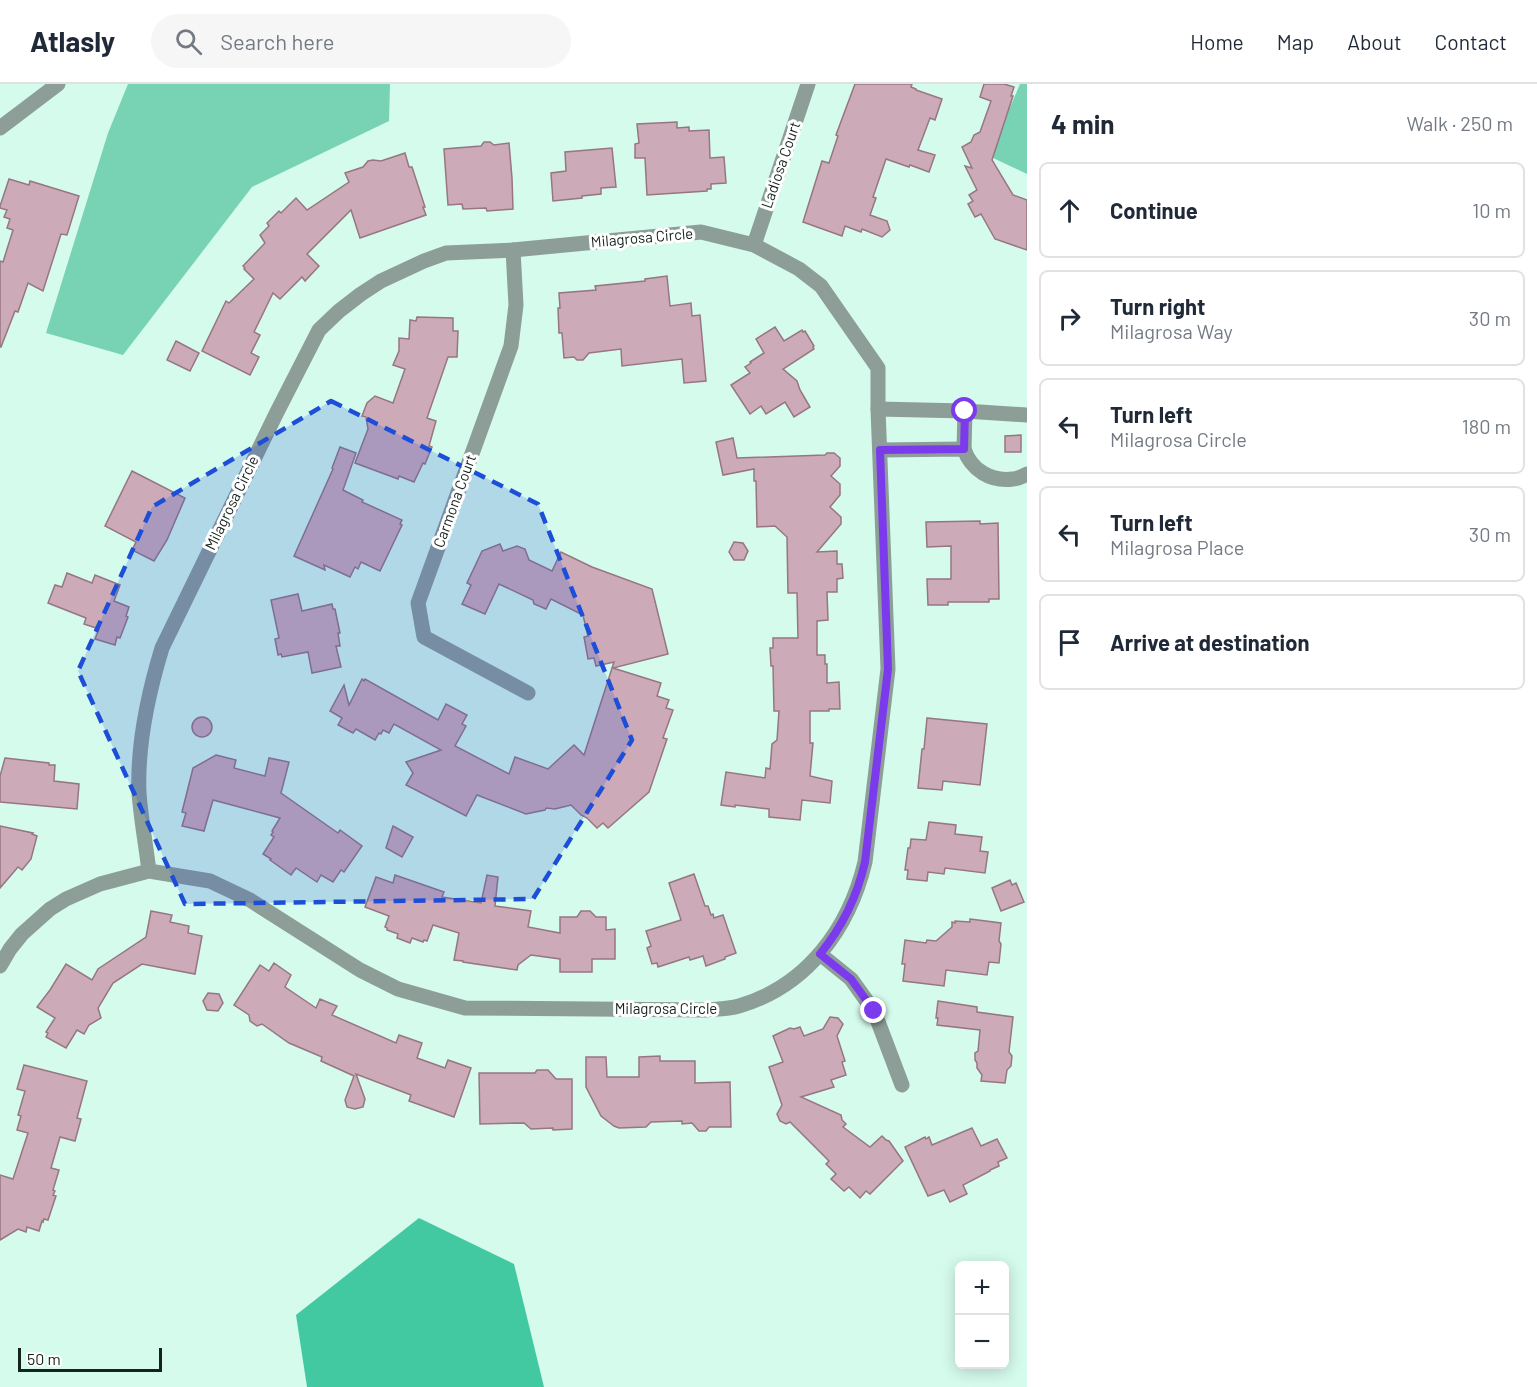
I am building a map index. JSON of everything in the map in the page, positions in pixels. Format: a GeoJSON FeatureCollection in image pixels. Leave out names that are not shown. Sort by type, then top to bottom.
{"type":"FeatureCollection","features":[{"type":"Feature","properties":{"kind":"street"},"geometry":{"type":"LineString","coordinates":[[0,128],[58,84]]}},
{"type":"Feature","properties":{"kind":"street","name":"Ladiosa Court"},"geometry":{"type":"LineString","coordinates":[[754,245],[808,84]]}},
{"type":"Feature","properties":{"kind":"street","name":"Milagrosa Circle"},"geometry":{"type":"LineString","coordinates":[[701,232],[754,245],[799,269],[821,285],[878,368],[888,669],[865,862],[853,902],[833,938],[820,954],[786,983],[768,994],[736,1007],[706,1011],[465,1008],[398,989],[360,970],[250,900],[210,881],[149,871],[139,794],[147,706],[153,676],[162,648],[277,412],[320,330],[361,294],[395,273],[447,253],[513,250],[701,232]]}},
{"type":"Feature","properties":{"kind":"street","name":"Carmona Court"},"geometry":{"type":"LineString","coordinates":[[513,250],[516,305],[511,345],[418,603],[424,637],[528,693]]}},
{"type":"Feature","properties":{"kind":"street"},"geometry":{"type":"LineString","coordinates":[[878,409],[1027,415]]}},
{"type":"Feature","properties":{"kind":"street"},"geometry":{"type":"LineString","coordinates":[[965,411],[964,449],[968,460],[978,470],[996,479],[1015,479],[1027,474]]}},
{"type":"Feature","properties":{"kind":"street"},"geometry":{"type":"LineString","coordinates":[[880,450],[964,449]]}},
{"type":"Feature","properties":{"kind":"street"},"geometry":{"type":"LineString","coordinates":[[0,966],[22,934],[50,909],[82,890],[149,871]]}},
{"type":"Feature","properties":{"kind":"street"},"geometry":{"type":"LineString","coordinates":[[820,954],[851,979],[874,1011],[902,1085]]}},
{"type":"Feature","properties":{"kind":"highlighted area"},"geometry":{"type":"Polygon","coordinates":[[[331,401],[538,504],[632,740],[533,899],[185,904],[78,671],[152,507],[331,401]]]}},
{"type":"Feature","properties":{"kind":"green space"},"geometry":{"type":"Polygon","coordinates":[[[128,84],[390,84],[389,121],[252,187],[123,355],[46,333],[108,133],[128,84]]]}},
{"type":"Feature","properties":{"kind":"green space"},"geometry":{"type":"Polygon","coordinates":[[[1020,84],[1027,84],[1027,174],[989,156],[1020,84]]]}},
{"type":"Feature","properties":{"kind":"green space"},"geometry":{"type":"Polygon","coordinates":[[[419,1218],[514,1264],[544,1387],[307,1387],[296,1315],[419,1218]]]}},
{"type":"Feature","properties":{"kind":"building"},"geometry":{"type":"Polygon","coordinates":[[[855,84],[912,84],[911,87],[916,90],[942,99],[935,120],[930,118],[918,150],[935,155],[929,172],[886,159],[873,197],[876,198],[870,215],[887,221],[890,230],[882,237],[862,229],[861,232],[845,226],[842,236],[803,222],[822,161],[829,163],[838,136],[836,135],[855,84]]]}},
{"type":"Feature","properties":{"kind":"building"},"geometry":{"type":"Polygon","coordinates":[[[984,84],[1004,84],[1014,87],[992,160],[1013,195],[1027,200],[1027,250],[995,239],[981,214],[975,217],[968,204],[973,201],[969,195],[977,190],[965,166],[972,168],[962,147],[971,142],[974,135],[980,132],[991,101],[980,97],[984,84]]]}},
{"type":"Feature","properties":{"kind":"building"},"geometry":{"type":"Polygon","coordinates":[[[677,122],[677,128],[689,127],[689,131],[709,130],[710,158],[724,157],[726,183],[711,184],[711,189],[707,191],[647,195],[645,158],[635,158],[635,144],[639,143],[637,124],[677,122]]]}},
{"type":"Feature","properties":{"kind":"building"},"geometry":{"type":"Polygon","coordinates":[[[484,142],[494,145],[509,143],[513,209],[487,211],[486,208],[463,209],[462,204],[448,205],[444,149],[481,146],[484,142]]]}},
{"type":"Feature","properties":{"kind":"building"},"geometry":{"type":"Polygon","coordinates":[[[612,148],[616,187],[601,188],[601,194],[553,201],[551,173],[566,171],[565,152],[612,148]]]}},
{"type":"Feature","properties":{"kind":"building"},"geometry":{"type":"Polygon","coordinates":[[[405,153],[409,167],[412,167],[426,215],[360,238],[351,210],[307,254],[319,266],[305,281],[302,277],[280,299],[273,293],[254,332],[260,335],[251,353],[259,357],[250,375],[202,351],[226,301],[229,303],[254,279],[243,266],[265,243],[260,235],[269,226],[267,223],[279,211],[281,213],[296,198],[307,210],[349,182],[345,173],[363,167],[368,161],[381,161],[405,153]]]}},
{"type":"Feature","properties":{"kind":"building"},"geometry":{"type":"Polygon","coordinates":[[[9,179],[29,185],[30,181],[79,196],[67,235],[61,234],[43,291],[28,283],[18,312],[15,311],[0,347],[0,261],[3,262],[13,230],[7,228],[10,219],[4,217],[7,210],[0,206],[9,179]]]}},
{"type":"Feature","properties":{"kind":"building"},"geometry":{"type":"Polygon","coordinates":[[[667,276],[670,306],[691,303],[692,316],[700,315],[706,381],[684,383],[682,359],[622,366],[621,349],[589,353],[583,360],[577,360],[574,357],[564,358],[562,333],[559,333],[559,293],[596,290],[595,286],[645,281],[645,279],[667,276]]]}},
{"type":"Feature","properties":{"kind":"building"},"geometry":{"type":"Polygon","coordinates":[[[417,317],[453,318],[453,331],[458,331],[457,357],[448,357],[427,418],[436,421],[429,446],[432,447],[414,482],[399,476],[398,479],[355,463],[368,429],[366,417],[362,416],[367,403],[375,396],[393,403],[405,369],[393,365],[399,351],[399,338],[409,339],[410,320],[416,321],[417,317]]]}},
{"type":"Feature","properties":{"kind":"building"},"geometry":{"type":"Polygon","coordinates":[[[775,327],[784,341],[802,330],[805,331],[814,346],[814,349],[783,369],[797,381],[810,407],[794,417],[785,402],[766,414],[761,406],[750,414],[731,385],[750,373],[745,367],[764,353],[756,339],[775,327]]]}},
{"type":"Feature","properties":{"kind":"building"},"geometry":{"type":"Polygon","coordinates":[[[176,341],[199,353],[190,371],[167,360],[176,341]]]}},
{"type":"Feature","properties":{"kind":"building"},"geometry":{"type":"Polygon","coordinates":[[[1021,435],[1021,452],[1005,452],[1005,436],[1021,435]]]}},
{"type":"Feature","properties":{"kind":"building"},"geometry":{"type":"Polygon","coordinates":[[[733,438],[737,458],[834,453],[840,458],[840,466],[831,476],[840,484],[840,495],[830,507],[841,517],[841,524],[817,552],[837,551],[837,564],[842,564],[843,578],[837,579],[837,592],[827,592],[828,620],[817,621],[817,655],[825,655],[827,683],[839,682],[840,709],[810,711],[810,743],[813,743],[810,776],[832,781],[830,803],[802,800],[800,820],[769,817],[769,809],[721,805],[726,772],[765,778],[766,768],[770,769],[772,744],[777,740],[779,711],[774,711],[773,666],[771,666],[770,648],[773,648],[773,638],[798,638],[797,593],[788,593],[787,537],[775,526],[757,527],[754,469],[723,475],[716,442],[733,438]]]}},
{"type":"Feature","properties":{"kind":"building"},"geometry":{"type":"Polygon","coordinates":[[[340,447],[356,453],[343,490],[363,500],[362,502],[402,520],[400,524],[402,525],[380,571],[361,562],[358,569],[355,567],[350,577],[324,565],[325,570],[294,556],[333,469],[340,447]]]}},
{"type":"Feature","properties":{"kind":"building"},"geometry":{"type":"Polygon","coordinates":[[[132,471],[185,498],[167,540],[154,561],[132,550],[136,542],[105,526],[132,471]]]}},
{"type":"Feature","properties":{"kind":"building"},"geometry":{"type":"Polygon","coordinates":[[[980,521],[980,524],[998,523],[999,599],[989,599],[989,602],[948,602],[948,605],[928,605],[927,579],[951,579],[951,546],[927,547],[926,522],[980,521]]]}},
{"type":"Feature","properties":{"kind":"building"},"geometry":{"type":"Polygon","coordinates":[[[734,542],[743,543],[748,551],[744,560],[734,560],[729,552],[734,542]]]}},
{"type":"Feature","properties":{"kind":"building"},"geometry":{"type":"Polygon","coordinates":[[[500,544],[503,551],[517,546],[525,549],[529,560],[552,571],[561,552],[592,567],[652,589],[668,654],[613,668],[661,683],[657,696],[669,700],[666,708],[673,710],[663,738],[667,739],[649,792],[608,828],[603,823],[597,828],[571,805],[555,809],[546,808],[526,814],[477,795],[466,816],[406,785],[413,773],[406,762],[441,750],[394,724],[389,733],[383,730],[375,740],[356,729],[353,733],[338,725],[342,718],[330,711],[344,685],[349,705],[362,679],[364,681],[365,679],[438,720],[446,704],[467,715],[462,724],[466,726],[455,746],[509,774],[515,757],[548,769],[574,745],[584,755],[614,662],[596,666],[594,658],[588,659],[584,637],[588,636],[583,615],[551,599],[546,609],[534,604],[533,600],[499,584],[485,614],[462,604],[471,585],[467,583],[482,551],[500,544]]]}},
{"type":"Feature","properties":{"kind":"building"},"geometry":{"type":"Polygon","coordinates":[[[67,573],[92,583],[95,575],[120,585],[114,601],[129,607],[126,616],[128,617],[115,645],[95,639],[99,629],[84,624],[86,618],[48,603],[55,585],[62,587],[67,573]]]}},
{"type":"Feature","properties":{"kind":"building"},"geometry":{"type":"Polygon","coordinates":[[[298,594],[302,611],[332,604],[335,609],[340,633],[338,633],[340,646],[336,646],[341,667],[312,673],[308,652],[282,657],[281,654],[278,655],[275,639],[279,638],[271,600],[298,594]]]}},
{"type":"Feature","properties":{"kind":"building"},"geometry":{"type":"Polygon","coordinates":[[[198,717],[206,717],[212,723],[212,731],[206,737],[198,737],[192,731],[192,723],[198,717]]]}},
{"type":"Feature","properties":{"kind":"building"},"geometry":{"type":"Polygon","coordinates":[[[927,718],[987,724],[980,785],[943,781],[942,790],[918,788],[927,718]]]}},
{"type":"Feature","properties":{"kind":"building"},"geometry":{"type":"Polygon","coordinates":[[[216,755],[236,760],[234,768],[265,776],[269,758],[289,762],[281,793],[338,833],[340,830],[362,846],[344,872],[341,870],[333,882],[321,875],[317,882],[296,868],[291,875],[270,860],[263,854],[274,837],[271,835],[272,831],[280,818],[213,800],[204,831],[182,826],[186,813],[182,812],[193,768],[216,755]]]}},
{"type":"Feature","properties":{"kind":"building"},"geometry":{"type":"Polygon","coordinates":[[[5,758],[55,765],[54,781],[79,784],[77,809],[0,802],[0,776],[5,758]]]}},
{"type":"Feature","properties":{"kind":"building"},"geometry":{"type":"Polygon","coordinates":[[[929,822],[956,825],[955,834],[982,837],[980,851],[988,852],[985,873],[945,868],[944,874],[928,872],[927,881],[907,879],[908,870],[905,870],[911,839],[926,840],[929,822]]]}},
{"type":"Feature","properties":{"kind":"building"},"geometry":{"type":"Polygon","coordinates":[[[0,826],[33,833],[37,836],[31,859],[22,870],[18,867],[0,888],[0,826]]]}},
{"type":"Feature","properties":{"kind":"building"},"geometry":{"type":"Polygon","coordinates":[[[393,826],[413,837],[402,857],[386,848],[393,826]]]}},
{"type":"Feature","properties":{"kind":"building"},"geometry":{"type":"Polygon","coordinates":[[[694,874],[705,906],[708,906],[711,915],[713,914],[714,918],[723,915],[736,953],[706,966],[703,956],[690,960],[689,957],[658,967],[657,963],[652,964],[647,948],[651,946],[646,931],[681,920],[669,883],[694,874]]]}},
{"type":"Feature","properties":{"kind":"building"},"geometry":{"type":"Polygon","coordinates":[[[395,875],[444,892],[442,897],[481,903],[487,875],[498,877],[495,906],[531,911],[528,927],[560,933],[560,917],[577,917],[581,911],[590,911],[596,917],[606,917],[606,930],[615,929],[615,959],[592,959],[592,972],[560,972],[560,959],[531,955],[518,965],[517,970],[454,960],[459,933],[433,925],[427,941],[412,938],[410,943],[397,938],[398,934],[387,930],[385,927],[389,916],[365,907],[376,877],[393,883],[395,875]]]}},
{"type":"Feature","properties":{"kind":"building"},"geometry":{"type":"Polygon","coordinates":[[[1010,880],[1012,885],[1016,883],[1024,902],[1001,911],[992,888],[1010,880]]]}},
{"type":"Feature","properties":{"kind":"building"},"geometry":{"type":"Polygon","coordinates":[[[151,911],[172,915],[170,922],[189,926],[188,933],[202,936],[195,974],[142,964],[113,983],[98,1008],[101,1018],[89,1025],[84,1034],[77,1030],[66,1048],[46,1037],[48,1033],[46,1032],[55,1018],[37,1007],[66,964],[92,980],[98,969],[146,937],[151,911]]]}},
{"type":"Feature","properties":{"kind":"building"},"geometry":{"type":"Polygon","coordinates":[[[970,919],[1001,923],[999,963],[989,962],[987,975],[946,970],[944,986],[903,981],[905,964],[902,964],[905,940],[926,943],[927,940],[936,941],[952,927],[952,922],[970,922],[970,919]]]}},
{"type":"Feature","properties":{"kind":"building"},"geometry":{"type":"Polygon","coordinates":[[[274,963],[291,975],[285,987],[316,1008],[320,999],[337,1006],[332,1015],[396,1043],[399,1035],[422,1043],[417,1058],[445,1068],[448,1060],[471,1068],[454,1117],[409,1101],[411,1095],[356,1074],[365,1099],[363,1107],[355,1109],[347,1107],[345,1100],[354,1076],[321,1061],[322,1057],[289,1043],[262,1024],[257,1026],[250,1021],[249,1015],[234,1005],[260,965],[269,971],[274,963]]]}},
{"type":"Feature","properties":{"kind":"building"},"geometry":{"type":"Polygon","coordinates":[[[208,993],[219,994],[223,1003],[218,1011],[207,1010],[203,1001],[208,993]]]}},
{"type":"Feature","properties":{"kind":"building"},"geometry":{"type":"Polygon","coordinates":[[[938,1001],[977,1007],[977,1012],[1013,1017],[1009,1052],[1012,1056],[1011,1066],[1007,1070],[1005,1083],[981,1081],[982,1075],[975,1060],[980,1030],[937,1025],[938,1001]]]}},
{"type":"Feature","properties":{"kind":"building"},"geometry":{"type":"Polygon","coordinates":[[[830,1017],[838,1018],[843,1024],[837,1036],[845,1061],[842,1062],[846,1075],[831,1080],[834,1087],[801,1097],[841,1115],[846,1124],[843,1127],[870,1147],[882,1136],[889,1141],[903,1161],[870,1194],[866,1191],[860,1198],[849,1187],[844,1191],[831,1179],[836,1174],[826,1164],[829,1161],[790,1122],[786,1124],[780,1121],[777,1114],[782,1105],[769,1067],[783,1062],[773,1036],[790,1028],[800,1027],[804,1036],[823,1029],[830,1017]]]}},
{"type":"Feature","properties":{"kind":"building"},"geometry":{"type":"Polygon","coordinates":[[[660,1056],[660,1061],[695,1061],[695,1083],[730,1082],[731,1127],[709,1127],[706,1131],[699,1131],[692,1123],[682,1124],[682,1121],[651,1122],[646,1127],[619,1128],[601,1116],[586,1087],[586,1057],[606,1057],[607,1077],[639,1077],[639,1057],[660,1056]]]}},
{"type":"Feature","properties":{"kind":"building"},"geometry":{"type":"Polygon","coordinates":[[[24,1065],[87,1081],[77,1118],[81,1119],[75,1141],[60,1137],[51,1168],[59,1170],[53,1190],[55,1191],[53,1195],[56,1196],[48,1220],[42,1221],[39,1231],[27,1227],[26,1232],[18,1229],[0,1240],[0,1175],[13,1179],[28,1133],[17,1130],[21,1116],[18,1115],[25,1091],[17,1089],[24,1065]]]}},
{"type":"Feature","properties":{"kind":"building"},"geometry":{"type":"Polygon","coordinates":[[[537,1070],[548,1070],[556,1079],[572,1079],[572,1129],[531,1129],[524,1123],[480,1124],[479,1073],[535,1073],[537,1070]]]}},
{"type":"Feature","properties":{"kind":"building"},"geometry":{"type":"Polygon","coordinates":[[[972,1128],[981,1146],[997,1139],[1007,1158],[998,1162],[999,1166],[963,1185],[967,1194],[950,1202],[944,1190],[928,1196],[905,1147],[925,1137],[926,1139],[929,1137],[932,1145],[972,1128]]]}},
{"type":"Feature","properties":{"kind":"route"},"geometry":{"type":"LineString","coordinates":[[874,1011],[851,979],[820,954],[833,938],[853,902],[865,862],[888,669],[880,450],[964,449],[965,411]]}}]}
